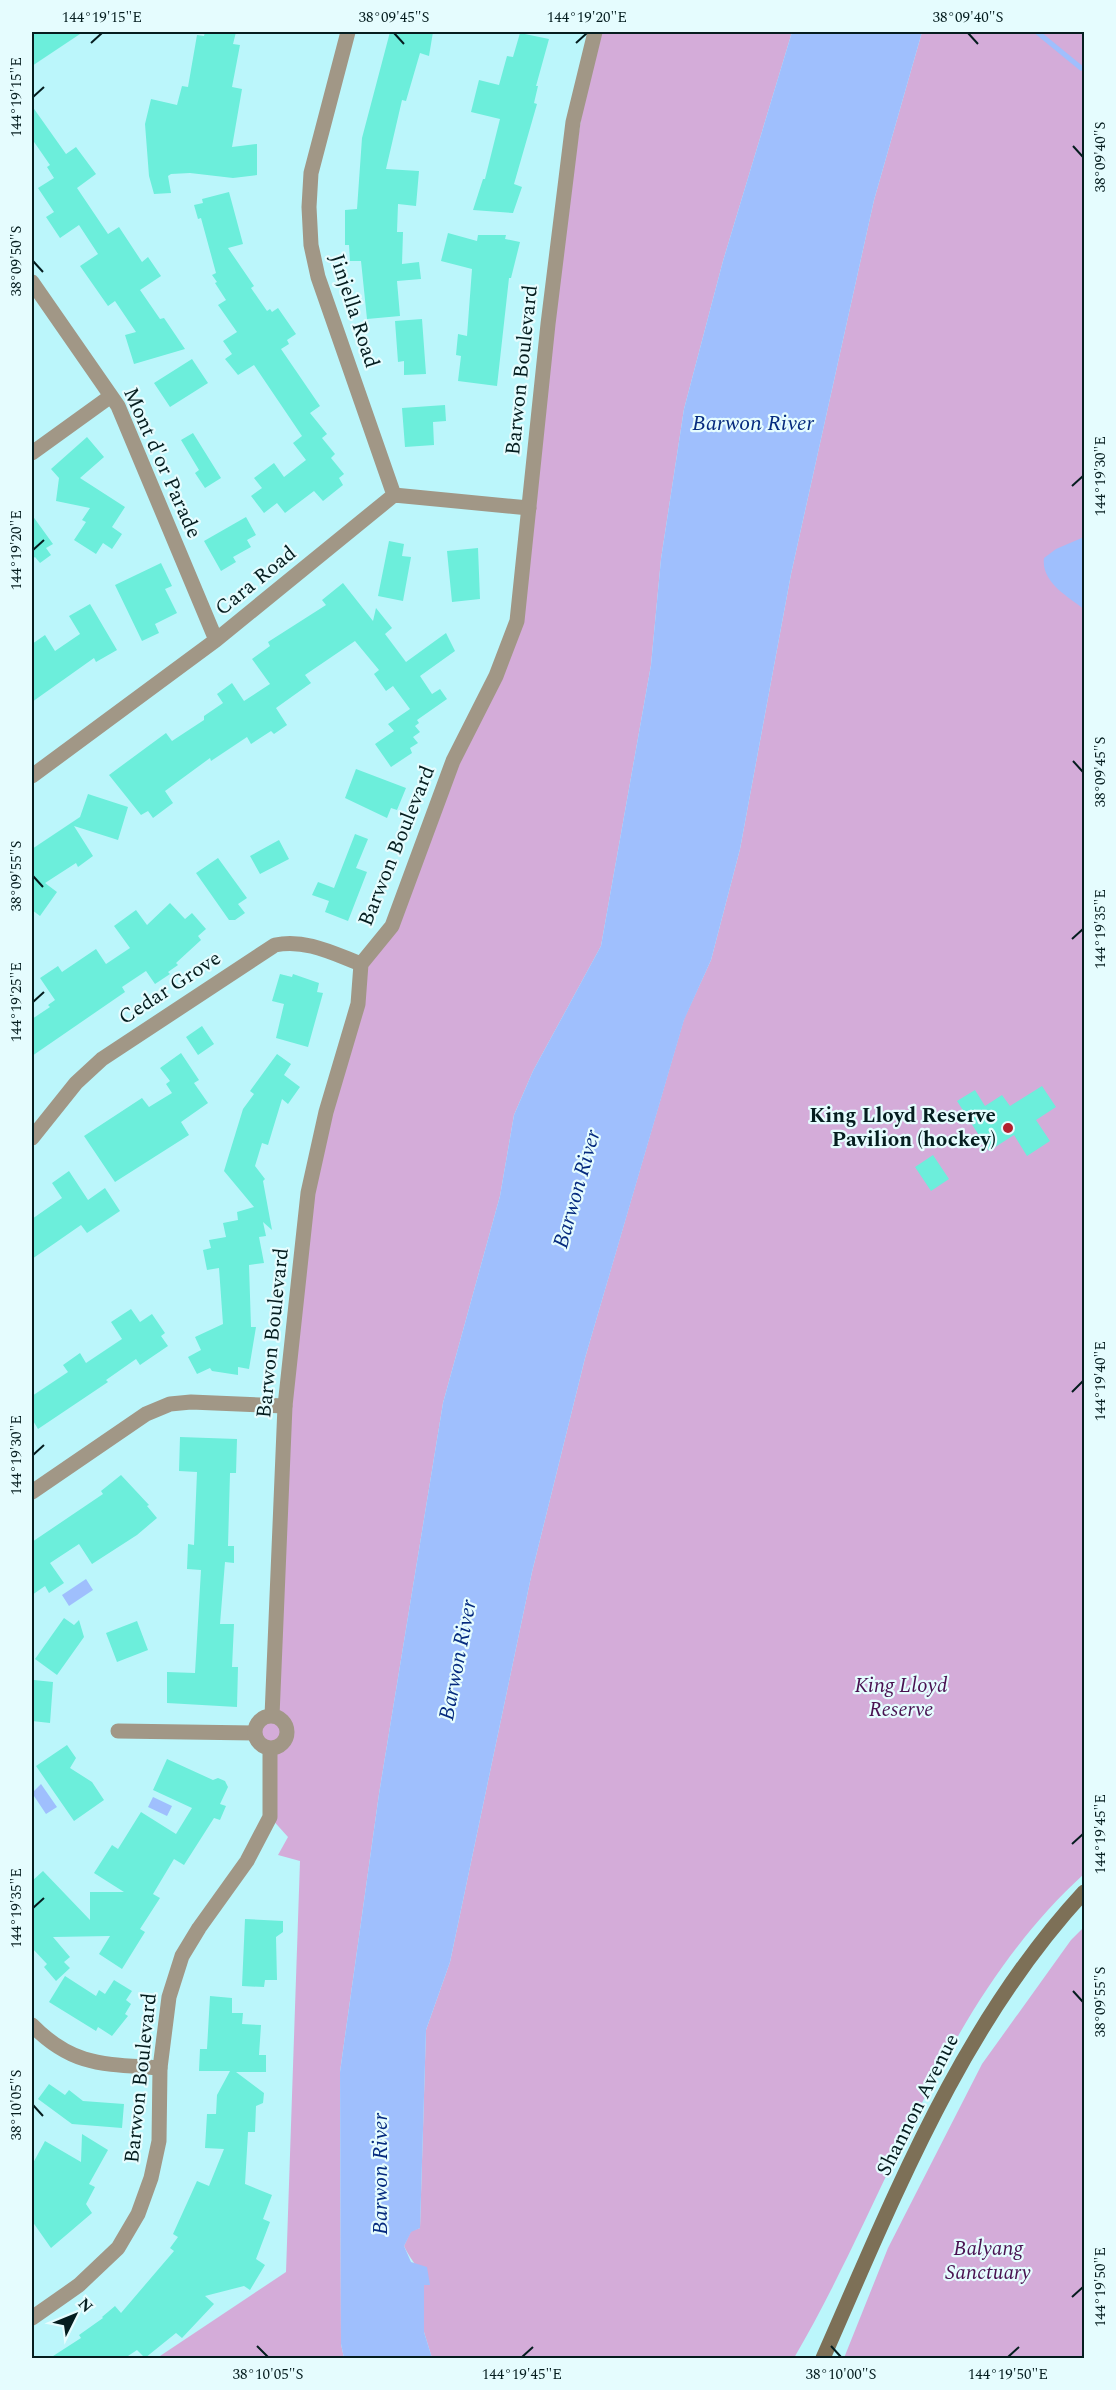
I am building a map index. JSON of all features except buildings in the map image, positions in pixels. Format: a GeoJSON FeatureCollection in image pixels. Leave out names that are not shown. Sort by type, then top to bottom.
{"type":"FeatureCollection","features":[{"type":"Feature","properties":{"kind":"main road","name":"Shannon Avenue"},"geometry":{"type":"LineString","coordinates":[[823,2358],[917,2146],[961,2061],[1018,1972],[1084,1892]]}},
{"type":"Feature","properties":{"kind":"street","name":"Jinjella Road"},"geometry":{"type":"LineString","coordinates":[[348,32],[311,173],[309,207],[311,245],[318,277],[394,495]]}},
{"type":"Feature","properties":{"kind":"street","name":"Barwon Boulevard"},"geometry":{"type":"LineString","coordinates":[[272,1716],[285,1406],[308,1193],[326,1112],[358,1004],[361,964],[392,926],[453,761],[512,639],[517,621],[548,324],[573,122],[595,32]]}},
{"type":"Feature","properties":{"kind":"street","name":"Mont d'or Parade"},"geometry":{"type":"LineString","coordinates":[[32,282],[118,406],[216,640]]}},
{"type":"Feature","properties":{"kind":"street"},"geometry":{"type":"LineString","coordinates":[[32,453],[111,396]]}},
{"type":"Feature","properties":{"kind":"street"},"geometry":{"type":"LineString","coordinates":[[394,495],[529,508]]}},
{"type":"Feature","properties":{"kind":"street","name":"Cara Road"},"geometry":{"type":"LineString","coordinates":[[32,776],[216,640],[394,495]]}},
{"type":"Feature","properties":{"kind":"street","name":"Cedar Grove"},"geometry":{"type":"LineString","coordinates":[[32,1138],[76,1083],[102,1059],[274,945],[291,942],[309,944],[361,964]]}},
{"type":"Feature","properties":{"kind":"street"},"geometry":{"type":"LineString","coordinates":[[32,1492],[146,1414],[170,1404],[191,1402],[285,1406]]}},
{"type":"Feature","properties":{"kind":"street"},"geometry":{"type":"LineString","coordinates":[[272,1716],[282,1720],[286,1730],[280,1745],[270,1748],[258,1742],[254,1733],[261,1719],[272,1716]]}},
{"type":"Feature","properties":{"kind":"street"},"geometry":{"type":"LineString","coordinates":[[118,1731],[254,1733]]}},
{"type":"Feature","properties":{"kind":"street","name":"Barwon Boulevard"},"geometry":{"type":"LineString","coordinates":[[32,2318],[79,2285],[118,2248],[138,2214],[151,2178],[159,2141],[160,2068],[169,1997],[182,1956],[199,1928],[248,1861],[270,1816],[270,1748]]}},
{"type":"Feature","properties":{"kind":"street"},"geometry":{"type":"LineString","coordinates":[[32,2025],[49,2043],[90,2063],[160,2068]]}},
{"type":"Feature","properties":{"kind":"green space"},"geometry":{"type":"Polygon","coordinates":[[[595,32],[792,32],[723,261],[684,409],[661,559],[651,665],[601,946],[533,1071],[514,1115],[500,1196],[443,1403],[379,1794],[340,2072],[341,2344],[344,2358],[157,2358],[286,2272],[300,1861],[278,1855],[288,1837],[270,1817],[265,1747],[255,1737],[255,1727],[266,1716],[285,1406],[308,1193],[361,964],[377,947],[512,639],[548,324],[595,32]]]}},
{"type":"Feature","properties":{"kind":"green space","name":"King Lloyd Reserve"},"geometry":{"type":"Polygon","coordinates":[[[922,32],[1084,32],[1084,1874],[1035,1925],[992,1981],[955,2041],[921,2104],[828,2297],[794,2358],[432,2358],[424,2332],[424,2284],[430,2285],[404,2246],[411,2231],[420,2228],[426,2030],[450,1962],[532,1572],[585,1358],[684,1019],[711,960],[740,849],[791,574],[874,200],[922,32]]]}},
{"type":"Feature","properties":{"kind":"green space","name":"Balyang Sanctuary"},"geometry":{"type":"Polygon","coordinates":[[[1084,1927],[1084,2358],[844,2358],[888,2248],[982,2064],[1071,1940],[1084,1927]]]}},
{"type":"Feature","properties":{"kind":"water","name":"Barwon River"},"geometry":{"type":"Polygon","coordinates":[[[792,32],[922,32],[874,200],[791,574],[740,849],[711,960],[684,1020],[585,1358],[532,1572],[450,1962],[426,2030],[420,2228],[411,2232],[404,2246],[411,2262],[427,2267],[430,2285],[424,2285],[424,2332],[432,2358],[344,2358],[341,2344],[340,2072],[379,1794],[443,1403],[500,1196],[514,1115],[533,1071],[601,946],[651,665],[661,559],[684,409],[723,261],[792,32]]]}},
{"type":"Feature","properties":{"kind":"water"},"geometry":{"type":"Polygon","coordinates":[[[1084,537],[1084,609],[1056,588],[1044,567],[1044,558],[1056,549],[1084,537]]]}},
{"type":"Feature","properties":{"kind":"water"},"geometry":{"type":"Polygon","coordinates":[[[86,1579],[93,1590],[69,1606],[62,1595],[86,1579]]]}},
{"type":"Feature","properties":{"kind":"water"},"geometry":{"type":"Polygon","coordinates":[[[41,1784],[57,1807],[46,1814],[32,1793],[41,1784]]]}},
{"type":"Feature","properties":{"kind":"water"},"geometry":{"type":"Polygon","coordinates":[[[153,1797],[172,1806],[167,1816],[148,1807],[153,1797]]]}},
{"type":"Feature","properties":{"kind":"waterway"},"geometry":{"type":"LineString","coordinates":[[1037,32],[1081,68]]}},
{"type":"Feature","properties":{"kind":"place","name":"King Lloyd Reserve Pavilion (hockey)"},"geometry":{"type":"Point","coordinates":[1008,1128]}}]}
